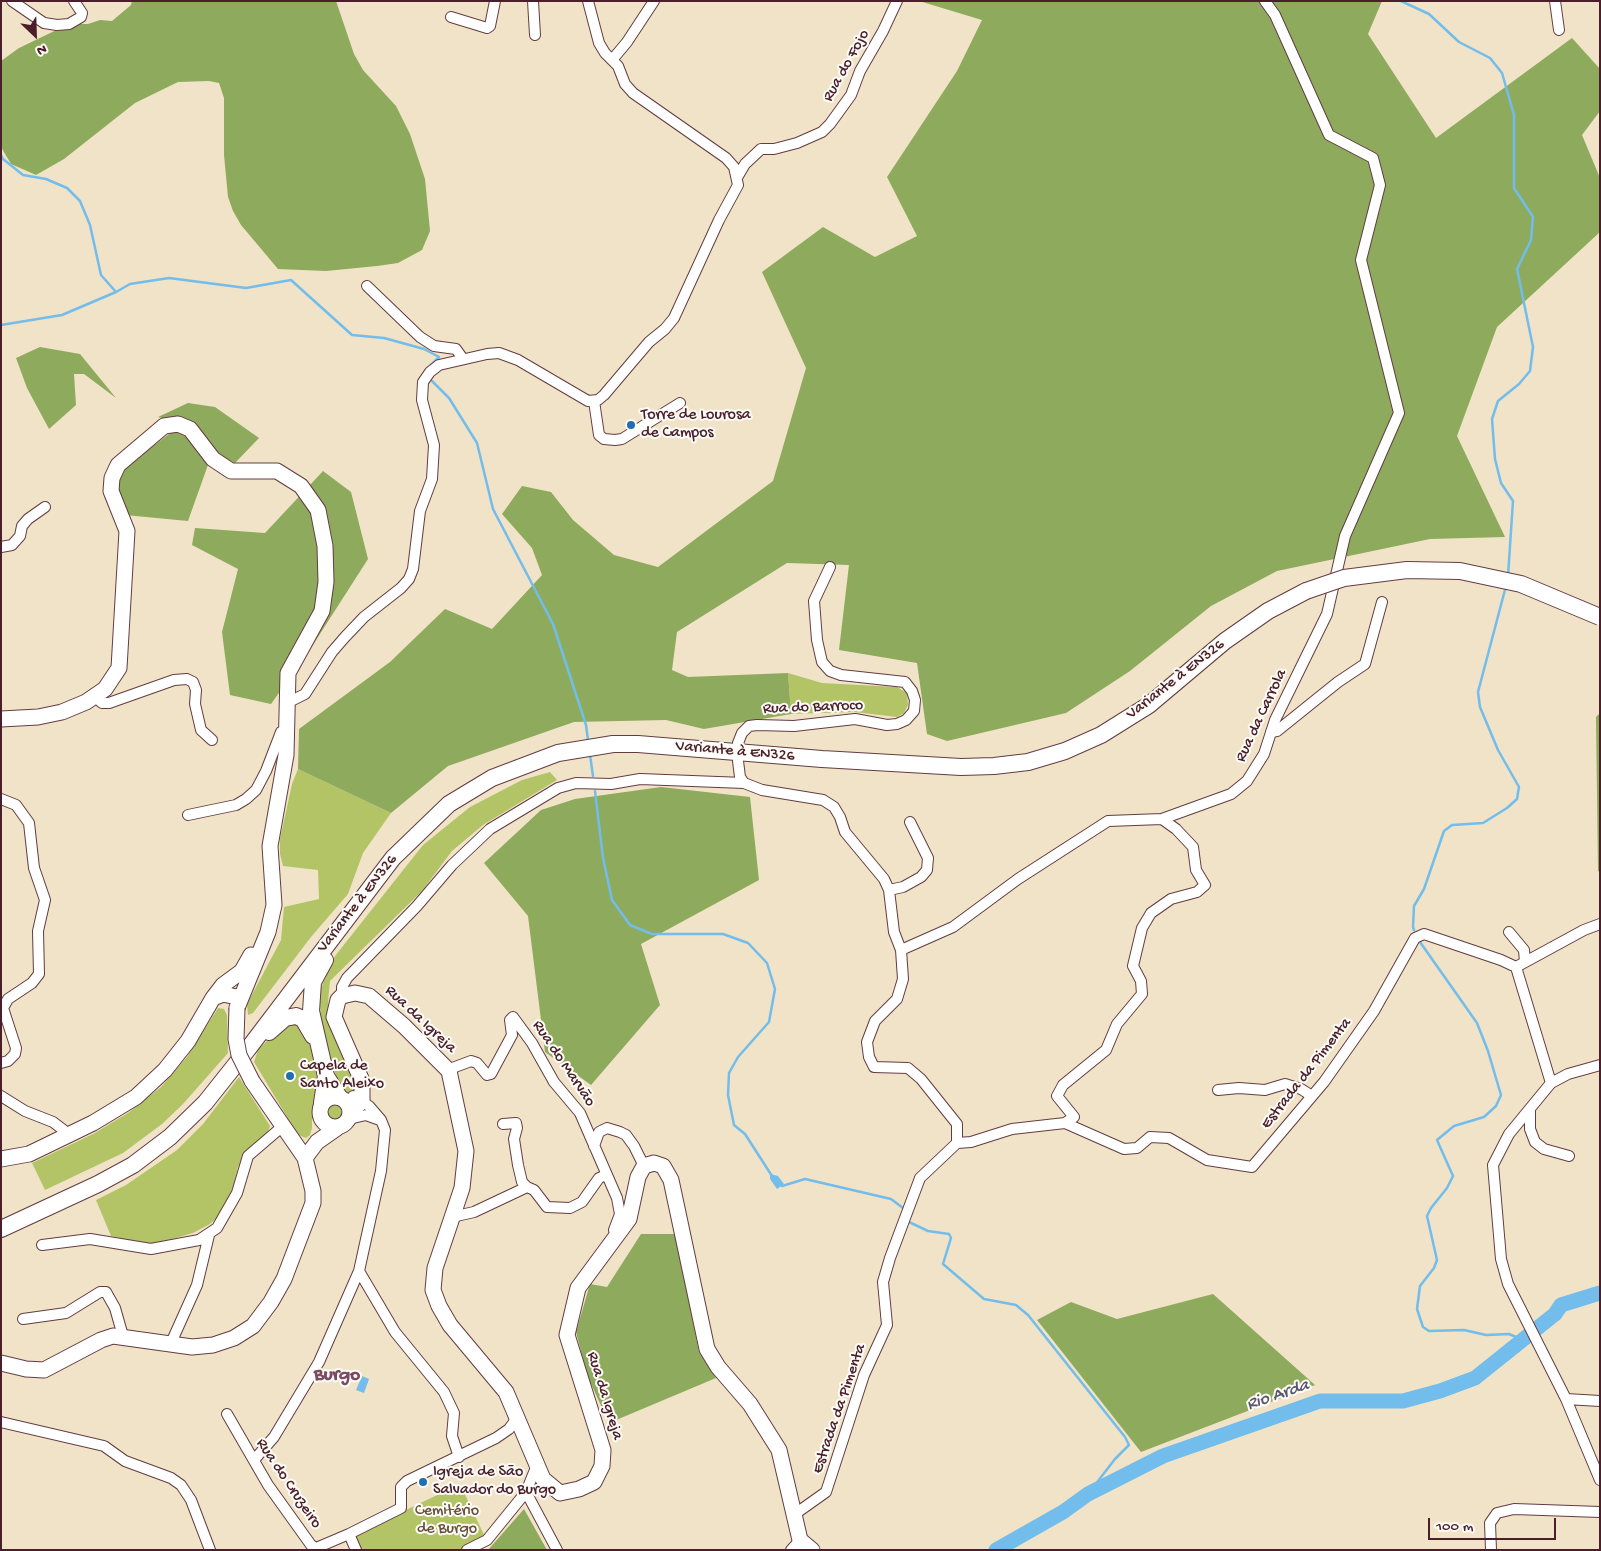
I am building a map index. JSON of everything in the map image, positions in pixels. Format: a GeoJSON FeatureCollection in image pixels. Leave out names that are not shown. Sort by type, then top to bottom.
{"type":"FeatureCollection","features":[{"type":"Feature","properties":{"kind":"main road","name":"Variante à EN326"},"geometry":{"type":"LineString","coordinates":[[1,1229],[98,1184],[133,1165],[170,1137],[205,1102],[248,1050],[392,858],[449,804],[492,778],[526,763],[558,753],[592,747],[638,744],[822,759],[961,766],[994,766],[1028,762],[1065,751],[1101,735],[1149,705],[1225,641],[1268,610],[1306,591],[1353,577],[1407,570],[1460,571],[1521,584],[1600,617]]}},
{"type":"Feature","properties":{"kind":"main road"},"geometry":{"type":"LineString","coordinates":[[348,1108],[326,1076],[311,1011],[313,982],[317,972],[336,943],[349,913]]}},
{"type":"Feature","properties":{"kind":"main road"},"geometry":{"type":"LineString","coordinates":[[248,1050],[280,1021],[291,1016],[303,1019],[319,1047]]}},
{"type":"Feature","properties":{"kind":"main road"},"geometry":{"type":"LineString","coordinates":[[322,1103],[326,1076]]}},
{"type":"Feature","properties":{"kind":"main road"},"geometry":{"type":"LineString","coordinates":[[1,1220],[53,1199],[98,1184]]}},
{"type":"Feature","properties":{"kind":"street"},"geometry":{"type":"LineString","coordinates":[[12,1],[44,23],[57,25],[69,24],[81,17],[82,13],[74,1]]}},
{"type":"Feature","properties":{"kind":"street"},"geometry":{"type":"LineString","coordinates":[[451,17],[487,28],[490,26],[495,1]]}},
{"type":"Feature","properties":{"kind":"street"},"geometry":{"type":"LineString","coordinates":[[533,1],[535,35]]}},
{"type":"Feature","properties":{"kind":"street"},"geometry":{"type":"LineString","coordinates":[[588,1],[599,43],[618,66],[625,84],[633,94],[726,158],[738,176]]}},
{"type":"Feature","properties":{"kind":"street"},"geometry":{"type":"LineString","coordinates":[[612,60],[627,42],[654,1]]}},
{"type":"Feature","properties":{"kind":"street","name":"Rua do Fojo"},"geometry":{"type":"LineString","coordinates":[[594,401],[604,396],[649,342],[665,329],[674,318],[719,220],[738,185],[738,176],[745,164],[761,149],[774,149],[797,143],[822,132],[830,124],[852,95],[860,71],[883,31],[897,1]]}},
{"type":"Feature","properties":{"kind":"street","name":"Rua da Carrola"},"geometry":{"type":"LineString","coordinates":[[900,950],[953,927],[1018,879],[1108,821],[1162,819],[1231,794],[1247,781],[1264,754],[1271,732],[1326,614],[1345,536],[1399,413],[1362,260],[1380,185],[1373,158],[1329,135],[1275,15],[1265,1]]}},
{"type":"Feature","properties":{"kind":"street"},"geometry":{"type":"LineString","coordinates":[[1555,1],[1559,30]]}},
{"type":"Feature","properties":{"kind":"street"},"geometry":{"type":"LineString","coordinates":[[367,286],[420,337],[434,346],[456,349],[463,359]]}},
{"type":"Feature","properties":{"kind":"street"},"geometry":{"type":"LineString","coordinates":[[287,703],[305,694],[341,642],[364,617],[401,588],[409,579],[413,569],[420,511],[432,480],[434,463],[434,445],[422,400],[423,382],[439,365],[487,354],[499,354],[518,360],[588,401],[594,401],[599,435],[604,439],[622,439],[680,403]]}},
{"type":"Feature","properties":{"kind":"street"},"geometry":{"type":"LineString","coordinates":[[1,719],[38,717],[62,712],[105,689],[118,668],[127,532],[111,491],[112,478],[118,465],[164,426],[178,424],[190,429],[213,459],[232,471],[277,471],[302,486],[318,510],[325,546],[326,582],[322,611],[288,672],[286,755],[270,846],[274,905],[264,941],[239,1003],[236,1039],[239,1055],[252,1081],[305,1158],[313,1191],[313,1203],[284,1280],[271,1302],[253,1326],[234,1338],[213,1345],[192,1346],[113,1336],[101,1340],[44,1370],[26,1369],[1,1363]]}},
{"type":"Feature","properties":{"kind":"street"},"geometry":{"type":"LineString","coordinates":[[1,547],[12,545],[20,536],[22,526],[28,519],[45,507]]}},
{"type":"Feature","properties":{"kind":"street","name":"Rua do Barroco"},"geometry":{"type":"LineString","coordinates":[[738,742],[742,733],[749,726],[794,726],[855,719],[897,724],[906,720],[914,711],[915,700],[912,690],[905,682],[841,674],[830,671],[822,662],[817,640],[814,601],[830,567]]}},
{"type":"Feature","properties":{"kind":"street"},"geometry":{"type":"LineString","coordinates":[[1271,732],[1277,731],[1338,682],[1365,664],[1382,602]]}},
{"type":"Feature","properties":{"kind":"street"},"geometry":{"type":"LineString","coordinates":[[94,696],[102,703],[109,703],[174,680],[187,679],[193,682],[196,690],[197,720],[201,730],[212,740]]}},
{"type":"Feature","properties":{"kind":"street"},"geometry":{"type":"LineString","coordinates":[[188,815],[236,805],[246,799],[256,790],[281,732],[287,730]]}},
{"type":"Feature","properties":{"kind":"street"},"geometry":{"type":"LineString","coordinates":[[738,761],[740,777],[744,783]]}},
{"type":"Feature","properties":{"kind":"street"},"geometry":{"type":"LineString","coordinates":[[305,1158],[348,1108],[362,1082],[334,1017],[338,1000],[342,996],[342,987],[347,978],[417,906],[452,865],[490,829],[558,788],[576,783],[611,784],[640,779],[744,783],[762,790],[823,800],[834,807],[845,832],[884,879],[889,890],[894,932],[900,950],[903,979],[897,999],[875,1021],[867,1042],[869,1057],[874,1068],[908,1068],[921,1079],[957,1124],[957,1143],[971,1142],[1012,1130],[1065,1123],[1074,1117],[1057,1096],[1063,1085],[1106,1050],[1116,1024],[1142,994],[1141,981],[1133,966],[1142,928],[1151,913],[1171,899],[1198,892],[1205,886],[1196,870],[1193,847],[1176,829],[1162,819]]}},
{"type":"Feature","properties":{"kind":"street"},"geometry":{"type":"LineString","coordinates":[[1,799],[16,805],[29,823],[34,868],[45,900],[38,931],[38,974],[32,983],[8,999],[2,1009],[16,1048],[15,1054],[8,1061],[1,1063]]}},
{"type":"Feature","properties":{"kind":"street"},"geometry":{"type":"LineString","coordinates":[[889,890],[903,887],[921,877],[927,870],[928,858],[910,822]]}},
{"type":"Feature","properties":{"kind":"street"},"geometry":{"type":"LineString","coordinates":[[1521,965],[1584,930],[1600,924]]}},
{"type":"Feature","properties":{"kind":"street"},"geometry":{"type":"LineString","coordinates":[[1509,932],[1524,950],[1521,965],[1551,1083]]}},
{"type":"Feature","properties":{"kind":"street","name":"Estrada da Pimenta"},"geometry":{"type":"LineString","coordinates":[[1065,1123],[1124,1149],[1137,1148],[1150,1137],[1169,1138],[1207,1160],[1252,1167],[1312,1096],[1374,1011],[1415,938],[1424,934],[1521,965]]}},
{"type":"Feature","properties":{"kind":"street"},"geometry":{"type":"LineString","coordinates":[[1,1159],[29,1154],[70,1135],[136,1097],[164,1070],[188,1041],[213,998],[223,985],[242,971],[253,951],[264,941]]}},
{"type":"Feature","properties":{"kind":"street","name":"Rua da Igreja"},"geometry":{"type":"LineString","coordinates":[[342,996],[355,993],[369,996],[404,1026],[447,1070],[466,1152],[462,1188],[435,1268],[434,1290],[439,1306],[450,1325],[506,1392],[543,1479],[560,1493],[579,1490],[594,1482],[602,1466],[603,1450],[567,1335],[578,1288],[629,1220],[638,1177],[644,1166]]}},
{"type":"Feature","properties":{"kind":"street"},"geometry":{"type":"LineString","coordinates":[[213,998],[223,994],[239,1003]]}},
{"type":"Feature","properties":{"kind":"street","name":"Rua do Marvão"},"geometry":{"type":"LineString","coordinates":[[447,1070],[471,1061],[477,1063],[487,1075],[491,1074],[512,1035],[510,1020],[513,1017],[532,1043],[554,1082],[580,1113],[617,1198],[620,1214],[614,1230],[617,1236]]}},
{"type":"Feature","properties":{"kind":"street"},"geometry":{"type":"LineString","coordinates":[[1600,1065],[1568,1074],[1551,1083],[1509,1134],[1493,1165],[1504,1272],[1566,1399],[1600,1480]]}},
{"type":"Feature","properties":{"kind":"street"},"geometry":{"type":"LineString","coordinates":[[1218,1090],[1238,1088],[1265,1090],[1285,1084],[1301,1089],[1312,1096]]}},
{"type":"Feature","properties":{"kind":"street"},"geometry":{"type":"LineString","coordinates":[[1,1096],[24,1110],[53,1122],[70,1135]]}},
{"type":"Feature","properties":{"kind":"street"},"geometry":{"type":"LineString","coordinates":[[317,1142],[321,1120],[319,1111],[322,1103],[330,1098],[348,1108],[380,1120]]}},
{"type":"Feature","properties":{"kind":"street"},"geometry":{"type":"LineString","coordinates":[[321,1120],[328,1126],[348,1108]]}},
{"type":"Feature","properties":{"kind":"street"},"geometry":{"type":"LineString","coordinates":[[254,1460],[274,1437],[319,1362],[358,1271],[381,1171],[384,1130],[380,1120],[348,1108]]}},
{"type":"Feature","properties":{"kind":"street"},"geometry":{"type":"LineString","coordinates":[[1530,1109],[1530,1129],[1535,1142],[1544,1149],[1569,1156]]}},
{"type":"Feature","properties":{"kind":"street"},"geometry":{"type":"LineString","coordinates":[[503,1124],[516,1123],[517,1128],[514,1140],[522,1182],[527,1188],[534,1190],[547,1208],[570,1208],[582,1202],[599,1178],[606,1175]]}},
{"type":"Feature","properties":{"kind":"street"},"geometry":{"type":"LineString","coordinates":[[42,1245],[90,1239],[152,1249],[199,1240],[217,1228],[237,1193],[248,1156],[283,1126]]}},
{"type":"Feature","properties":{"kind":"street"},"geometry":{"type":"LineString","coordinates":[[594,1146],[598,1132],[607,1128],[616,1130],[626,1135],[644,1166],[654,1163],[664,1166],[671,1180],[707,1349],[718,1367],[750,1404],[779,1450],[801,1547]]}},
{"type":"Feature","properties":{"kind":"street","name":"Estrada da Pimenta"},"geometry":{"type":"LineString","coordinates":[[795,1514],[826,1492],[864,1375],[887,1325],[882,1282],[920,1178],[957,1143]]}},
{"type":"Feature","properties":{"kind":"street"},"geometry":{"type":"LineString","coordinates":[[452,1218],[474,1212],[527,1188]]}},
{"type":"Feature","properties":{"kind":"street"},"geometry":{"type":"LineString","coordinates":[[171,1343],[197,1285],[209,1235]]}},
{"type":"Feature","properties":{"kind":"street"},"geometry":{"type":"LineString","coordinates":[[358,1271],[395,1332],[412,1350],[444,1392],[454,1413],[452,1436],[459,1458]]}},
{"type":"Feature","properties":{"kind":"street"},"geometry":{"type":"LineString","coordinates":[[23,1319],[66,1313],[100,1292],[106,1292],[115,1308],[123,1336]]}},
{"type":"Feature","properties":{"kind":"street"},"geometry":{"type":"LineString","coordinates":[[1566,1399],[1600,1401]]}},
{"type":"Feature","properties":{"kind":"street","name":"Rua do Cruzeiro"},"geometry":{"type":"LineString","coordinates":[[227,1414],[268,1485],[311,1546],[316,1548],[349,1534]]}},
{"type":"Feature","properties":{"kind":"street"},"geometry":{"type":"LineString","coordinates":[[356,1550],[349,1534],[401,1508],[401,1487],[407,1481],[459,1458],[496,1438],[509,1430],[517,1418]]}},
{"type":"Feature","properties":{"kind":"street"},"geometry":{"type":"LineString","coordinates":[[1,1422],[104,1446],[124,1461],[171,1478],[181,1485],[191,1500],[210,1550]]}},
{"type":"Feature","properties":{"kind":"street"},"geometry":{"type":"LineString","coordinates":[[467,1550],[487,1540],[526,1492],[537,1465]]}},
{"type":"Feature","properties":{"kind":"street"},"geometry":{"type":"LineString","coordinates":[[526,1492],[557,1550]]}},
{"type":"Feature","properties":{"kind":"street"},"geometry":{"type":"LineString","coordinates":[[1491,1550],[1490,1523],[1497,1513],[1514,1509],[1600,1512]]}},
{"type":"Feature","properties":{"kind":"green space"},"geometry":{"type":"Polygon","coordinates":[[[132,1],[336,1],[354,54],[363,70],[396,106],[410,134],[425,179],[430,231],[422,250],[398,263],[377,266],[326,271],[278,269],[241,225],[228,197],[224,155],[224,98],[219,83],[209,81],[178,82],[135,103],[64,159],[36,175],[11,164],[1,147],[1,61],[19,48],[69,24],[88,24],[100,20],[112,21],[131,5],[132,1]]]}},
{"type":"Feature","properties":{"kind":"green space"},"geometry":{"type":"Polygon","coordinates":[[[919,1],[1382,1],[1368,34],[1436,138],[1572,38],[1600,69],[1600,111],[1582,135],[1600,178],[1600,232],[1497,327],[1457,436],[1505,537],[1430,539],[1277,571],[1211,606],[1130,671],[1066,713],[947,741],[927,734],[917,663],[839,650],[849,565],[787,563],[677,632],[672,670],[688,677],[788,673],[791,714],[704,729],[666,720],[574,722],[448,766],[391,813],[298,769],[299,729],[390,662],[445,609],[492,629],[542,575],[532,548],[502,514],[522,486],[551,492],[573,520],[614,555],[658,567],[773,481],[806,368],[762,272],[823,227],[875,257],[917,236],[887,177],[957,71],[982,20],[919,1]]]}},
{"type":"Feature","properties":{"kind":"green space"},"geometry":{"type":"Polygon","coordinates":[[[40,347],[80,354],[116,398],[84,374],[74,374],[76,405],[49,429],[27,388],[16,358],[40,347]]]}},
{"type":"Feature","properties":{"kind":"green space"},"geometry":{"type":"Polygon","coordinates":[[[188,403],[215,407],[259,438],[235,463],[217,455],[194,427],[158,417],[188,403]]]}},
{"type":"Feature","properties":{"kind":"green space"},"geometry":{"type":"Polygon","coordinates":[[[173,431],[187,432],[209,462],[188,521],[125,515],[115,485],[119,472],[173,431]]]}},
{"type":"Feature","properties":{"kind":"green space"},"geometry":{"type":"Polygon","coordinates":[[[323,471],[351,492],[368,559],[309,651],[271,704],[230,695],[222,632],[238,569],[192,545],[195,528],[265,533],[323,471]]]}},
{"type":"Feature","properties":{"kind":"green space"},"geometry":{"type":"Polygon","coordinates":[[[788,673],[822,683],[897,687],[907,693],[908,705],[904,713],[897,717],[854,712],[791,714],[788,673]]]}},
{"type":"Feature","properties":{"kind":"green space"},"geometry":{"type":"Polygon","coordinates":[[[1600,713],[1600,872],[1598,871],[1596,717],[1600,713]]]}},
{"type":"Feature","properties":{"kind":"green space"},"geometry":{"type":"Polygon","coordinates":[[[298,769],[391,813],[363,853],[348,894],[311,937],[253,1013],[248,1015],[247,1004],[281,940],[284,907],[319,899],[318,870],[283,866],[280,854],[280,839],[292,784],[298,769]]]}},
{"type":"Feature","properties":{"kind":"green space"},"geometry":{"type":"Polygon","coordinates":[[[550,772],[557,780],[483,825],[452,851],[422,891],[330,981],[328,1002],[331,1020],[354,1080],[353,1089],[347,1093],[340,1091],[321,1022],[320,1005],[320,990],[335,956],[423,845],[470,807],[522,780],[550,772]]]}},
{"type":"Feature","properties":{"kind":"green space"},"geometry":{"type":"Polygon","coordinates":[[[661,787],[750,797],[759,880],[641,944],[660,1005],[591,1085],[545,1052],[528,916],[484,863],[541,810],[575,799],[661,787]]]}},
{"type":"Feature","properties":{"kind":"green space"},"geometry":{"type":"Polygon","coordinates":[[[218,1008],[224,1009],[227,1015],[228,1053],[183,1104],[162,1124],[123,1153],[45,1190],[32,1163],[93,1134],[128,1113],[161,1087],[187,1057],[218,1008]]]}},
{"type":"Feature","properties":{"kind":"green space"},"geometry":{"type":"Polygon","coordinates":[[[293,1020],[306,1033],[317,1067],[319,1084],[312,1113],[312,1128],[310,1135],[306,1138],[298,1135],[254,1062],[258,1050],[280,1027],[293,1020]]]}},
{"type":"Feature","properties":{"kind":"green space"},"geometry":{"type":"Polygon","coordinates":[[[239,1077],[270,1126],[268,1132],[246,1152],[238,1167],[232,1192],[218,1217],[210,1224],[193,1233],[159,1243],[140,1243],[111,1236],[96,1200],[126,1185],[177,1150],[203,1124],[239,1077]]]}},
{"type":"Feature","properties":{"kind":"green space"},"geometry":{"type":"Polygon","coordinates":[[[331,1103],[339,1103],[345,1109],[345,1117],[339,1123],[331,1123],[325,1117],[325,1109],[331,1103]]]}},
{"type":"Feature","properties":{"kind":"green space"},"geometry":{"type":"Polygon","coordinates":[[[641,1234],[675,1234],[699,1352],[716,1378],[609,1423],[587,1375],[576,1332],[590,1284],[607,1287],[641,1234]]]}},
{"type":"Feature","properties":{"kind":"green space"},"geometry":{"type":"Polygon","coordinates":[[[1213,1294],[1315,1385],[1141,1452],[1037,1320],[1071,1302],[1117,1319],[1213,1294]]]}},
{"type":"Feature","properties":{"kind":"green space","name":"Cemitério de Burgo"},"geometry":{"type":"Polygon","coordinates":[[[460,1484],[485,1537],[459,1550],[361,1550],[354,1535],[460,1484]]]}},
{"type":"Feature","properties":{"kind":"green space"},"geometry":{"type":"Polygon","coordinates":[[[524,1509],[547,1550],[488,1550],[524,1509]]]}},
{"type":"Feature","properties":{"kind":"water"},"geometry":{"type":"Polygon","coordinates":[[[770,1174],[778,1176],[784,1184],[777,1189],[770,1179],[770,1174]]]}},
{"type":"Feature","properties":{"kind":"water"},"geometry":{"type":"Polygon","coordinates":[[[362,1376],[369,1379],[364,1393],[356,1390],[362,1376]]]}},
{"type":"Feature","properties":{"kind":"waterway"},"geometry":{"type":"LineString","coordinates":[[1401,1],[1429,14],[1459,42],[1490,58],[1502,73],[1514,115],[1514,188],[1533,217],[1531,240],[1517,269],[1533,347],[1530,371],[1519,384],[1498,401],[1492,419],[1495,459],[1501,483],[1513,501],[1508,576]]}},
{"type":"Feature","properties":{"kind":"waterway"},"geometry":{"type":"LineString","coordinates":[[1,155],[3,159],[23,175],[46,179],[67,188],[80,201],[90,225],[101,275],[116,292]]}},
{"type":"Feature","properties":{"kind":"waterway"},"geometry":{"type":"LineString","coordinates":[[1,325],[62,315],[130,284],[169,278],[246,288],[291,280],[352,335],[384,338],[424,349],[439,357],[429,367]]}},
{"type":"Feature","properties":{"kind":"waterway"},"geometry":{"type":"LineString","coordinates":[[432,381],[449,398],[477,443],[493,509],[553,624],[586,725],[588,740]]}},
{"type":"Feature","properties":{"kind":"waterway"},"geometry":{"type":"LineString","coordinates":[[1414,930],[1414,906],[1424,889],[1444,831],[1452,825],[1483,823],[1507,808],[1517,799],[1519,787],[1498,750],[1480,707],[1478,692],[1506,586]]}},
{"type":"Feature","properties":{"kind":"waterway"},"geometry":{"type":"LineString","coordinates":[[590,755],[593,776]]}},
{"type":"Feature","properties":{"kind":"waterway"},"geometry":{"type":"LineString","coordinates":[[595,791],[603,858],[612,900],[630,925],[652,934],[723,934],[748,943],[767,963],[775,989],[769,1022],[738,1057],[729,1073],[728,1095],[734,1125],[745,1134],[772,1176]]}},
{"type":"Feature","properties":{"kind":"waterway"},"geometry":{"type":"LineString","coordinates":[[1420,942],[1477,1023],[1488,1051],[1501,1095],[1496,1106],[1484,1117],[1454,1126],[1437,1140],[1453,1176],[1447,1188],[1427,1216],[1437,1260],[1434,1268],[1420,1286],[1417,1309],[1423,1327],[1429,1331],[1464,1330],[1486,1335],[1509,1334],[1523,1340]]}},
{"type":"Feature","properties":{"kind":"waterway"},"geometry":{"type":"LineString","coordinates":[[782,1186],[805,1179],[891,1199],[903,1208]]}},
{"type":"Feature","properties":{"kind":"waterway"},"geometry":{"type":"LineString","coordinates":[[909,1222],[928,1231],[949,1234],[951,1238],[943,1264],[984,1299],[1016,1305],[1028,1315],[1125,1437],[1129,1445],[1115,1459],[1088,1494]]}},
{"type":"Feature","properties":{"kind":"waterway","name":"Rio Arda"},"geometry":{"type":"LineString","coordinates":[[996,1550],[1063,1512],[1088,1494],[1163,1456],[1320,1401],[1403,1401],[1440,1391],[1475,1378],[1555,1314],[1561,1305],[1600,1293]]}},
{"type":"Feature","properties":{"kind":"place","name":"Torre de Lourosa de Campos"},"geometry":{"type":"Point","coordinates":[631,425]}},
{"type":"Feature","properties":{"kind":"place","name":"Capela de Santo Aleixo"},"geometry":{"type":"Point","coordinates":[290,1076]}},
{"type":"Feature","properties":{"kind":"place","name":"Igreja de São Salvador do Burgo"},"geometry":{"type":"Point","coordinates":[423,1482]}},
{"type":"Feature","properties":{"kind":"district","name":"Burgo"},"geometry":{"type":"Point","coordinates":[337,1376]}}]}
